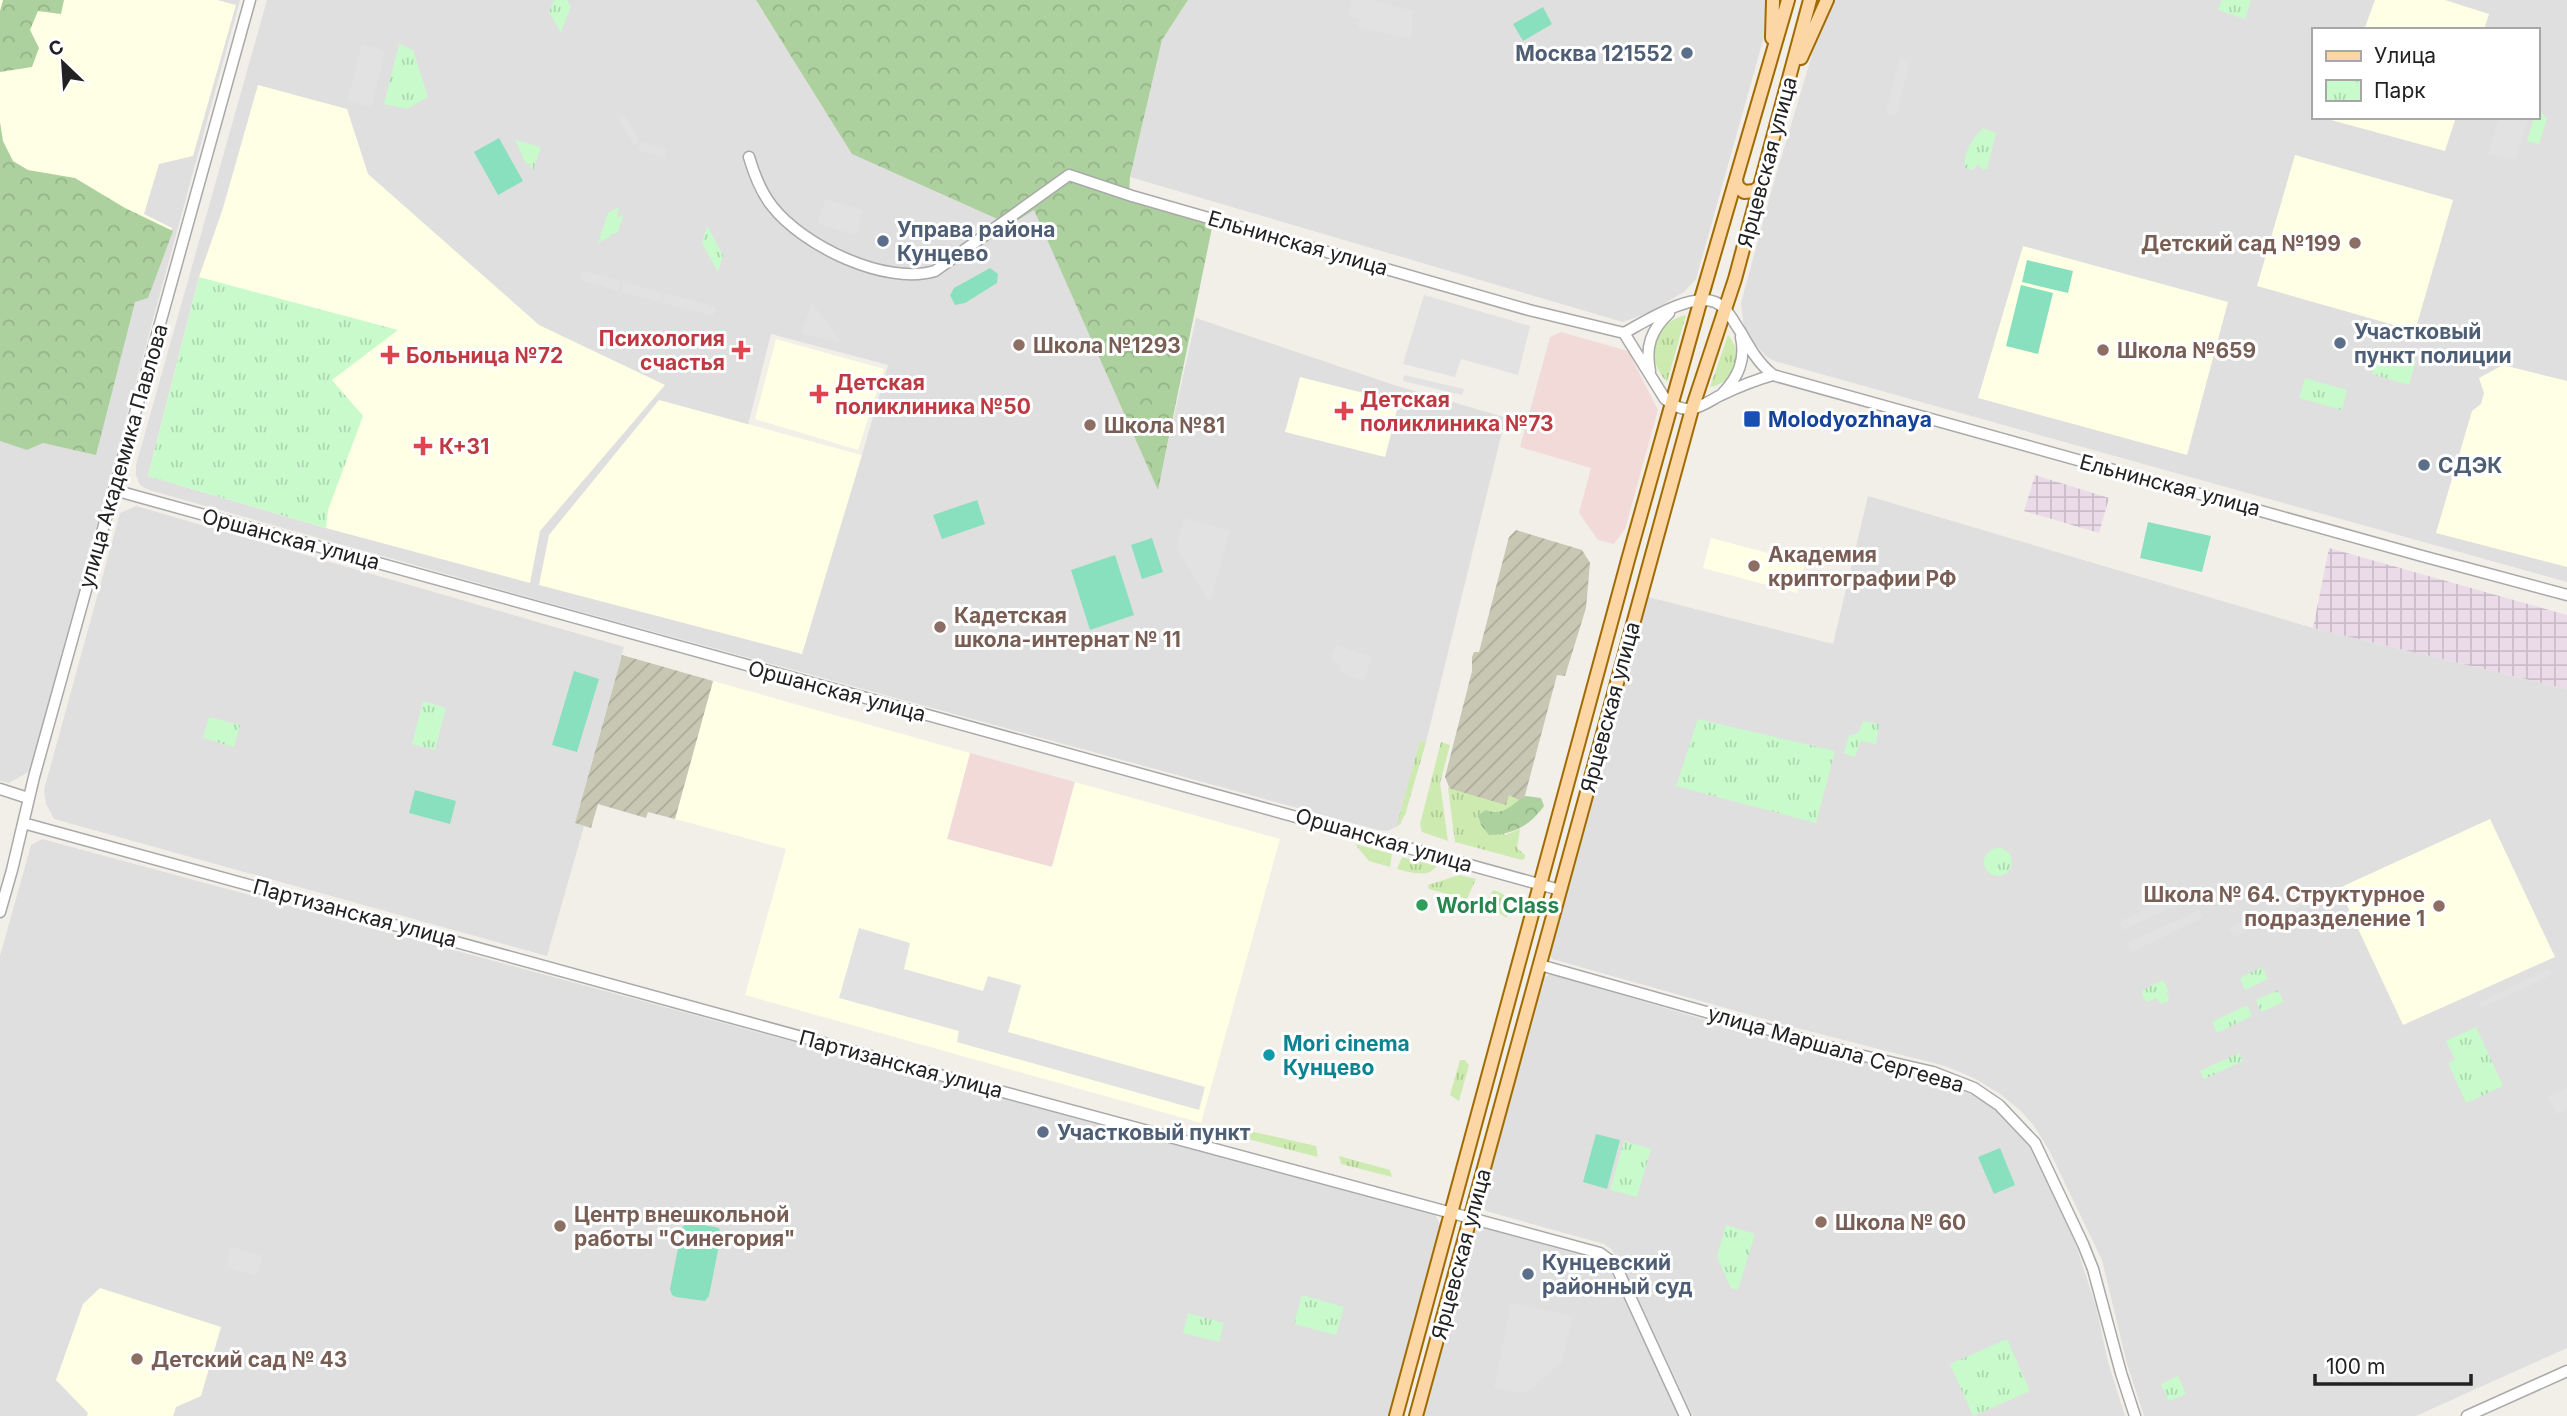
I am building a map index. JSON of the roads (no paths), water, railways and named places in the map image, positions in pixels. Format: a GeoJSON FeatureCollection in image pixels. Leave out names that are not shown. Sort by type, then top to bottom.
{"type":"FeatureCollection","features":[{"type":"Feature","properties":{"kind":"main road"},"geometry":{"type":"LineString","coordinates":[[1768,72],[1774,18],[1773,0]]}},
{"type":"Feature","properties":{"kind":"main road","name":"Ярцевская улица"},"geometry":{"type":"LineString","coordinates":[[1396,1416],[1701,299],[1788,0]]}},
{"type":"Feature","properties":{"kind":"main road","name":"Ярцевская улица"},"geometry":{"type":"LineString","coordinates":[[1416,1416],[1692,409],[1726,310],[1810,0]]}},
{"type":"Feature","properties":{"kind":"main road"},"geometry":{"type":"LineString","coordinates":[[1786,94],[1827,0]]}},
{"type":"Feature","properties":{"kind":"main road"},"geometry":{"type":"LineString","coordinates":[[1736,179],[1737,186],[1745,192],[1754,191],[1761,186]]}},
{"type":"Feature","properties":{"kind":"street","name":"улица Академика Павлова"},"geometry":{"type":"LineString","coordinates":[[0,912],[28,798],[250,0]]}},
{"type":"Feature","properties":{"kind":"street","name":"Ельнинская улица"},"geometry":{"type":"LineString","coordinates":[[749,157],[764,194],[786,222],[830,251],[871,267],[890,271],[928,273],[942,267],[1069,175],[1132,196],[1529,310],[1624,333]]}},
{"type":"Feature","properties":{"kind":"street"},"geometry":{"type":"LineString","coordinates":[[1701,299],[1716,303],[1726,310],[1759,362],[1773,374],[1692,409],[1672,404],[1652,379],[1624,333],[1656,315],[1701,299]]}},
{"type":"Feature","properties":{"kind":"street"},"geometry":{"type":"LineString","coordinates":[[1652,379],[1647,357],[1648,343],[1654,330],[1671,311]]}},
{"type":"Feature","properties":{"kind":"street"},"geometry":{"type":"LineString","coordinates":[[1720,396],[1732,383],[1742,364],[1743,351],[1739,331]]}},
{"type":"Feature","properties":{"kind":"street","name":"Ельнинская улица"},"geometry":{"type":"LineString","coordinates":[[1773,374],[2567,595]]}},
{"type":"Feature","properties":{"kind":"street","name":"Оршанская улица"},"geometry":{"type":"LineString","coordinates":[[114,491],[1560,890]]}},
{"type":"Feature","properties":{"kind":"street"},"geometry":{"type":"LineString","coordinates":[[0,789],[28,798]]}},
{"type":"Feature","properties":{"kind":"street","name":"Партизанская улица"},"geometry":{"type":"LineString","coordinates":[[23,823],[1553,1239],[1608,1257],[1615,1264],[1685,1416]]}},
{"type":"Feature","properties":{"kind":"street","name":"улица Маршала Сергеева"},"geometry":{"type":"LineString","coordinates":[[1540,965],[1851,1053],[1933,1072],[1974,1088],[2000,1105],[2035,1143],[2083,1244],[2093,1269],[2135,1416]]}},
{"type":"Feature","properties":{"kind":"street"},"geometry":{"type":"LineString","coordinates":[[2467,1416],[2567,1371]]}},
{"type":"Feature","properties":{"kind":"place","name":"Москва 121552"},"geometry":{"type":"Point","coordinates":[1687,53]}},
{"type":"Feature","properties":{"kind":"place","name":"Управа района Кунцево"},"geometry":{"type":"Point","coordinates":[883,241]}},
{"type":"Feature","properties":{"kind":"place","name":"Детский сад №199"},"geometry":{"type":"Point","coordinates":[2355,243]}},
{"type":"Feature","properties":{"kind":"place","name":"Участковый пункт полиции"},"geometry":{"type":"Point","coordinates":[2340,343]}},
{"type":"Feature","properties":{"kind":"place","name":"Школа №1293"},"geometry":{"type":"Point","coordinates":[1019,345]}},
{"type":"Feature","properties":{"kind":"place","name":"Психология счастья"},"geometry":{"type":"Point","coordinates":[741,350]}},
{"type":"Feature","properties":{"kind":"place","name":"Школа №659"},"geometry":{"type":"Point","coordinates":[2103,350]}},
{"type":"Feature","properties":{"kind":"place","name":"Больница №72"},"geometry":{"type":"Point","coordinates":[390,355]}},
{"type":"Feature","properties":{"kind":"place","name":"Детская поликлиника №50"},"geometry":{"type":"Point","coordinates":[819,394]}},
{"type":"Feature","properties":{"kind":"place","name":"Детская поликлиника №73"},"geometry":{"type":"Point","coordinates":[1344,411]}},
{"type":"Feature","properties":{"kind":"place","name":"Molodyozhnaya"},"geometry":{"type":"Point","coordinates":[1752,419]}},
{"type":"Feature","properties":{"kind":"place","name":"Школа №81"},"geometry":{"type":"Point","coordinates":[1090,425]}},
{"type":"Feature","properties":{"kind":"place","name":"К+31"},"geometry":{"type":"Point","coordinates":[423,446]}},
{"type":"Feature","properties":{"kind":"place","name":"СДЭК"},"geometry":{"type":"Point","coordinates":[2424,465]}},
{"type":"Feature","properties":{"kind":"place","name":"Академия криптографии РФ"},"geometry":{"type":"Point","coordinates":[1754,566]}},
{"type":"Feature","properties":{"kind":"place","name":"Кадетская школа-интернат № 11"},"geometry":{"type":"Point","coordinates":[940,627]}},
{"type":"Feature","properties":{"kind":"place","name":"World Class"},"geometry":{"type":"Point","coordinates":[1422,905]}},
{"type":"Feature","properties":{"kind":"place","name":"Школа № 64. Структурное подразделение 1"},"geometry":{"type":"Point","coordinates":[2439,906]}},
{"type":"Feature","properties":{"kind":"place","name":"Mori cinema Кунцево"},"geometry":{"type":"Point","coordinates":[1269,1055]}},
{"type":"Feature","properties":{"kind":"place","name":"Участковый пункт"},"geometry":{"type":"Point","coordinates":[1043,1132]}},
{"type":"Feature","properties":{"kind":"place","name":"Школа № 60"},"geometry":{"type":"Point","coordinates":[1821,1222]}},
{"type":"Feature","properties":{"kind":"place","name":"Центр внешкольной работы \"Синегория\""},"geometry":{"type":"Point","coordinates":[560,1226]}},
{"type":"Feature","properties":{"kind":"place","name":"Кунцевский районный суд"},"geometry":{"type":"Point","coordinates":[1528,1274]}},
{"type":"Feature","properties":{"kind":"place","name":"Детский сад № 43"},"geometry":{"type":"Point","coordinates":[137,1359]}}]}
